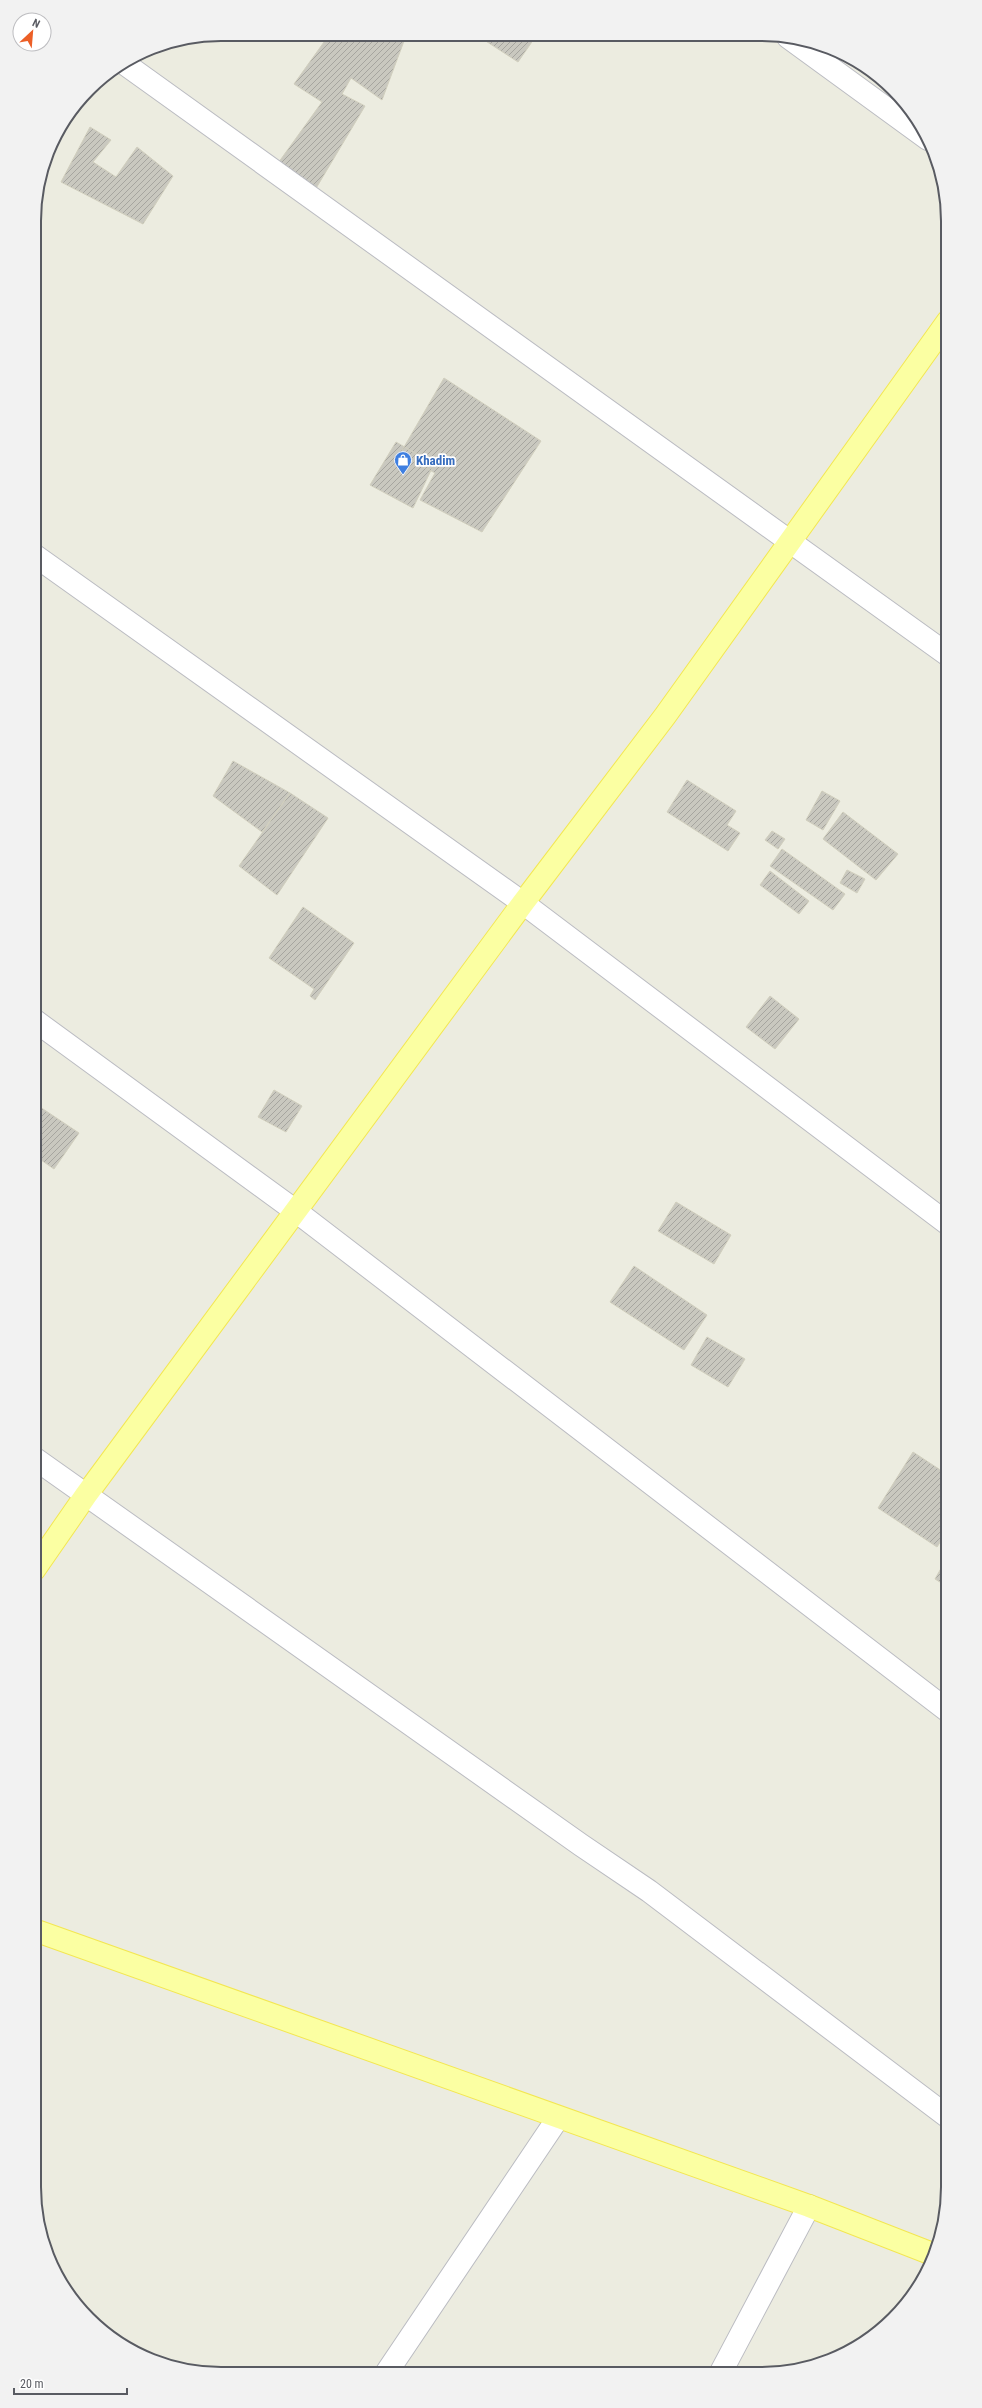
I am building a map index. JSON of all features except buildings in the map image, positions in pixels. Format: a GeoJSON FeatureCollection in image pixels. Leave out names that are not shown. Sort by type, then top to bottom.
{"type":"FeatureCollection","features":[{"type":"Feature","properties":{"kind":"main road"},"geometry":{"type":"LineString","coordinates":[[41,1560],[86,1495],[297,1212],[523,903],[665,716],[941,332]]}},
{"type":"Feature","properties":{"kind":"main road"},"geometry":{"type":"LineString","coordinates":[[41,1933],[558,2118],[809,2206],[928,2252]]}},
{"type":"Feature","properties":{"kind":"street"},"geometry":{"type":"LineString","coordinates":[[796,44],[917,131]]}},
{"type":"Feature","properties":{"kind":"street"},"geometry":{"type":"LineString","coordinates":[[128,67],[941,650]]}},
{"type":"Feature","properties":{"kind":"street"},"geometry":{"type":"LineString","coordinates":[[41,560],[523,903],[941,1219]]}},
{"type":"Feature","properties":{"kind":"street"},"geometry":{"type":"LineString","coordinates":[[41,1025],[297,1212],[941,1706]]}},
{"type":"Feature","properties":{"kind":"street"},"geometry":{"type":"LineString","coordinates":[[41,1463],[581,1845],[649,1891],[941,2112]]}},
{"type":"Feature","properties":{"kind":"street"},"geometry":{"type":"LineString","coordinates":[[390,2367],[558,2118]]}},
{"type":"Feature","properties":{"kind":"street"},"geometry":{"type":"LineString","coordinates":[[724,2367],[809,2206]]}},
{"type":"Feature","properties":{"kind":"place","name":"Khadim"},"geometry":{"type":"Point","coordinates":[403,475]}}]}
